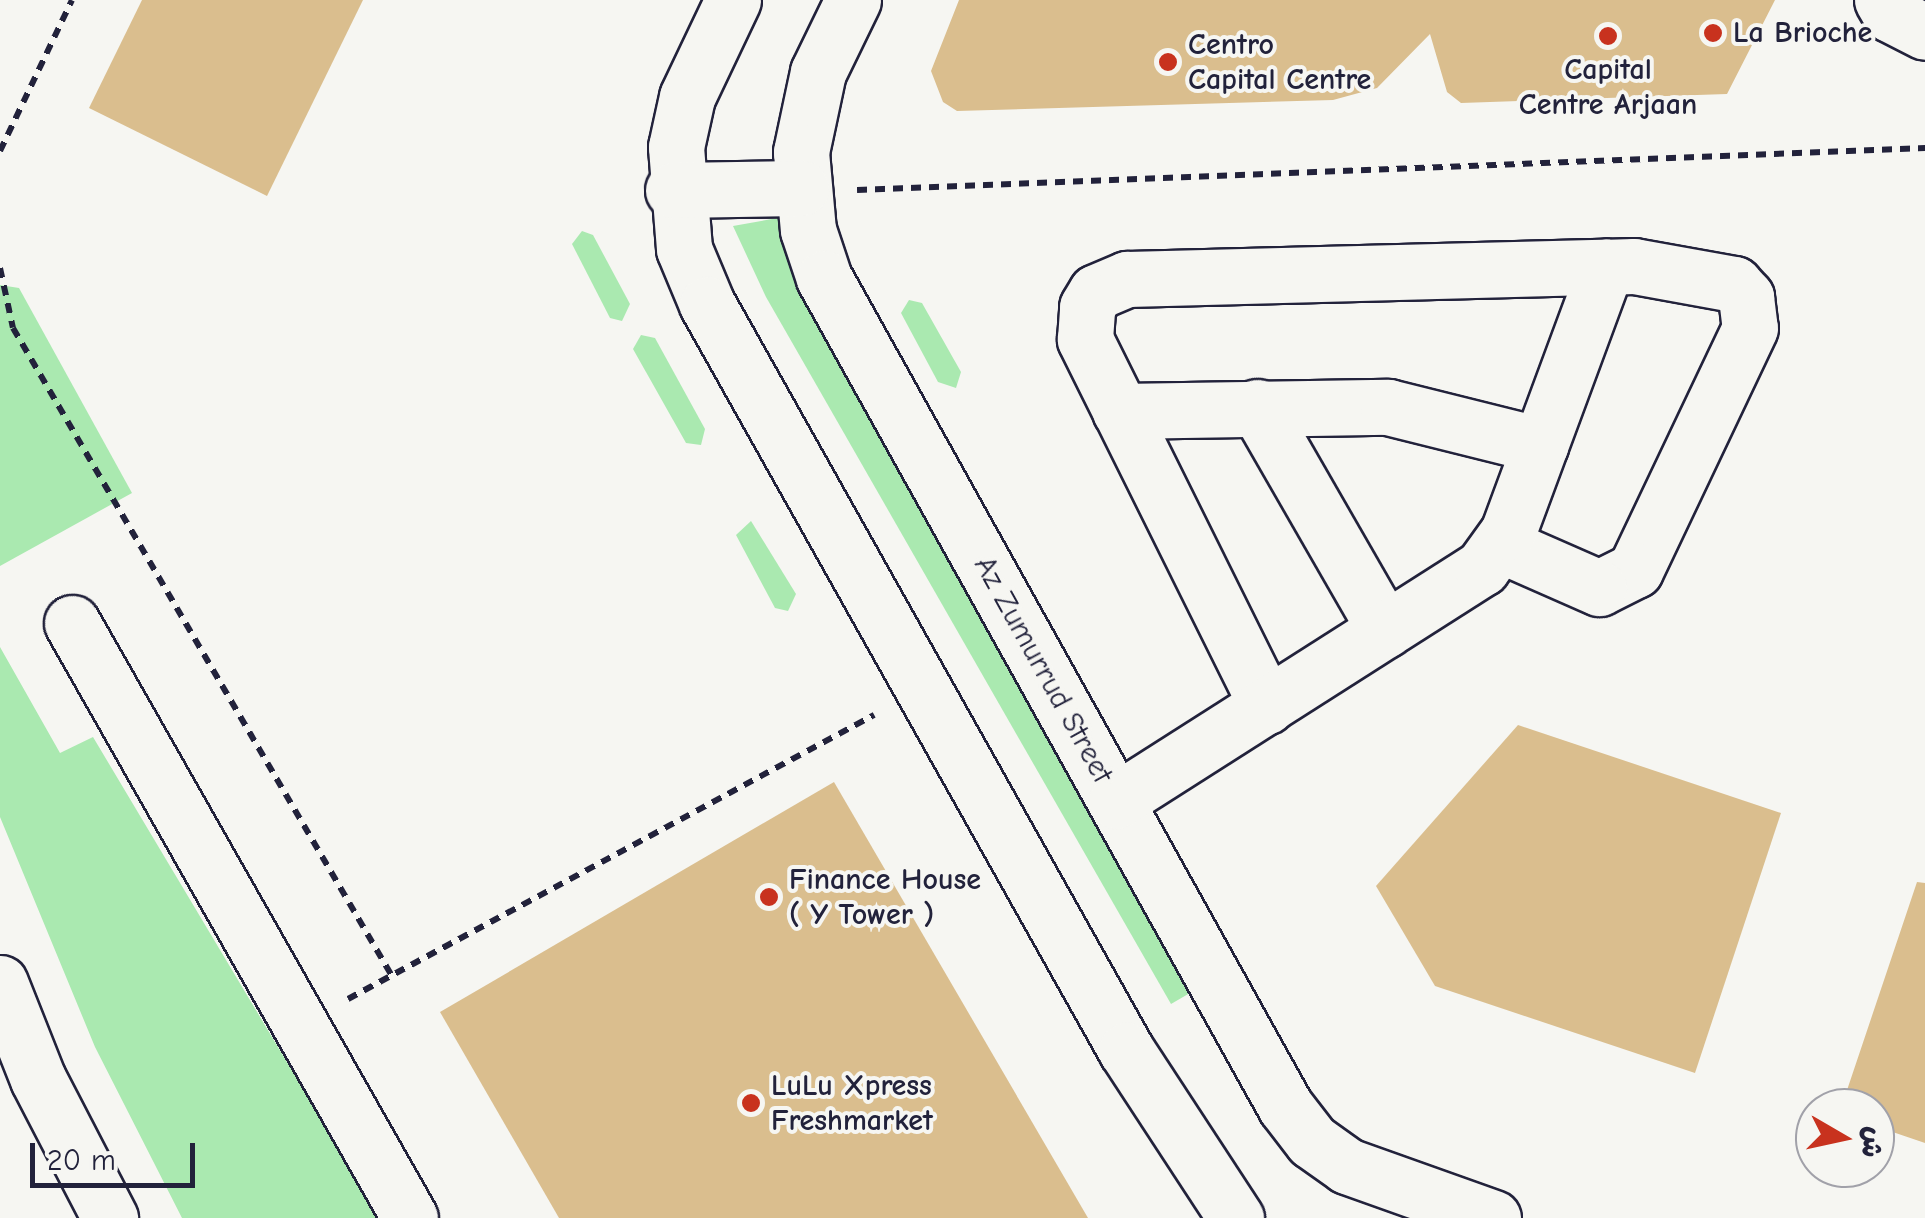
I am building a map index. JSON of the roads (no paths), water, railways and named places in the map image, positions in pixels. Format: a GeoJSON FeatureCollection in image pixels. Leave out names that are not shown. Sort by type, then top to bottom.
{"type":"FeatureCollection","features":[{"type":"Feature","properties":{"kind":"street"},"geometry":{"type":"LineString","coordinates":[[733,0],[687,97],[674,190],[684,249],[707,304],[1126,1050],[1236,1218]]}},
{"type":"Feature","properties":{"kind":"street","name":"Az Zumurrud Street"},"geometry":{"type":"LineString","coordinates":[[852,0],[806,110],[802,188],[824,278],[1116,801],[1312,1141],[1347,1166],[1493,1218]]}},
{"type":"Feature","properties":{"kind":"street"},"geometry":{"type":"LineString","coordinates":[[1882,0],[1890,14],[1925,32]]}},
{"type":"Feature","properties":{"kind":"street"},"geometry":{"type":"LineString","coordinates":[[674,190],[802,188]]}},
{"type":"Feature","properties":{"kind":"street"},"geometry":{"type":"LineString","coordinates":[[1116,801],[1469,577],[1501,545],[1606,267]]}},
{"type":"Feature","properties":{"kind":"street"},"geometry":{"type":"LineString","coordinates":[[1267,706],[1120,410],[1083,323],[1096,292],[1111,283],[1606,267],[1718,276],[1746,297],[1750,328],[1624,580],[1586,585],[1501,545]]}},
{"type":"Feature","properties":{"kind":"street"},"geometry":{"type":"LineString","coordinates":[[1120,410],[1257,406],[1427,411],[1540,444]]}},
{"type":"Feature","properties":{"kind":"street"},"geometry":{"type":"LineString","coordinates":[[1257,406],[1385,630]]}},
{"type":"Feature","properties":{"kind":"street"},"geometry":{"type":"LineString","coordinates":[[72,624],[410,1218]]}},
{"type":"Feature","properties":{"kind":"street"},"geometry":{"type":"LineString","coordinates":[[0,983],[38,1079],[110,1218]]}},
{"type":"Feature","properties":{"kind":"place","name":"La Brioche"},"geometry":{"type":"Point","coordinates":[1713,33]}},
{"type":"Feature","properties":{"kind":"place","name":"Capital Centre Arjaan"},"geometry":{"type":"Point","coordinates":[1608,36]}},
{"type":"Feature","properties":{"kind":"place","name":"Centro Capital Centre"},"geometry":{"type":"Point","coordinates":[1168,62]}},
{"type":"Feature","properties":{"kind":"place","name":"Finance House ( Y Tower )"},"geometry":{"type":"Point","coordinates":[769,897]}},
{"type":"Feature","properties":{"kind":"place","name":"LuLu Xpress Freshmarket"},"geometry":{"type":"Point","coordinates":[751,1103]}}]}
